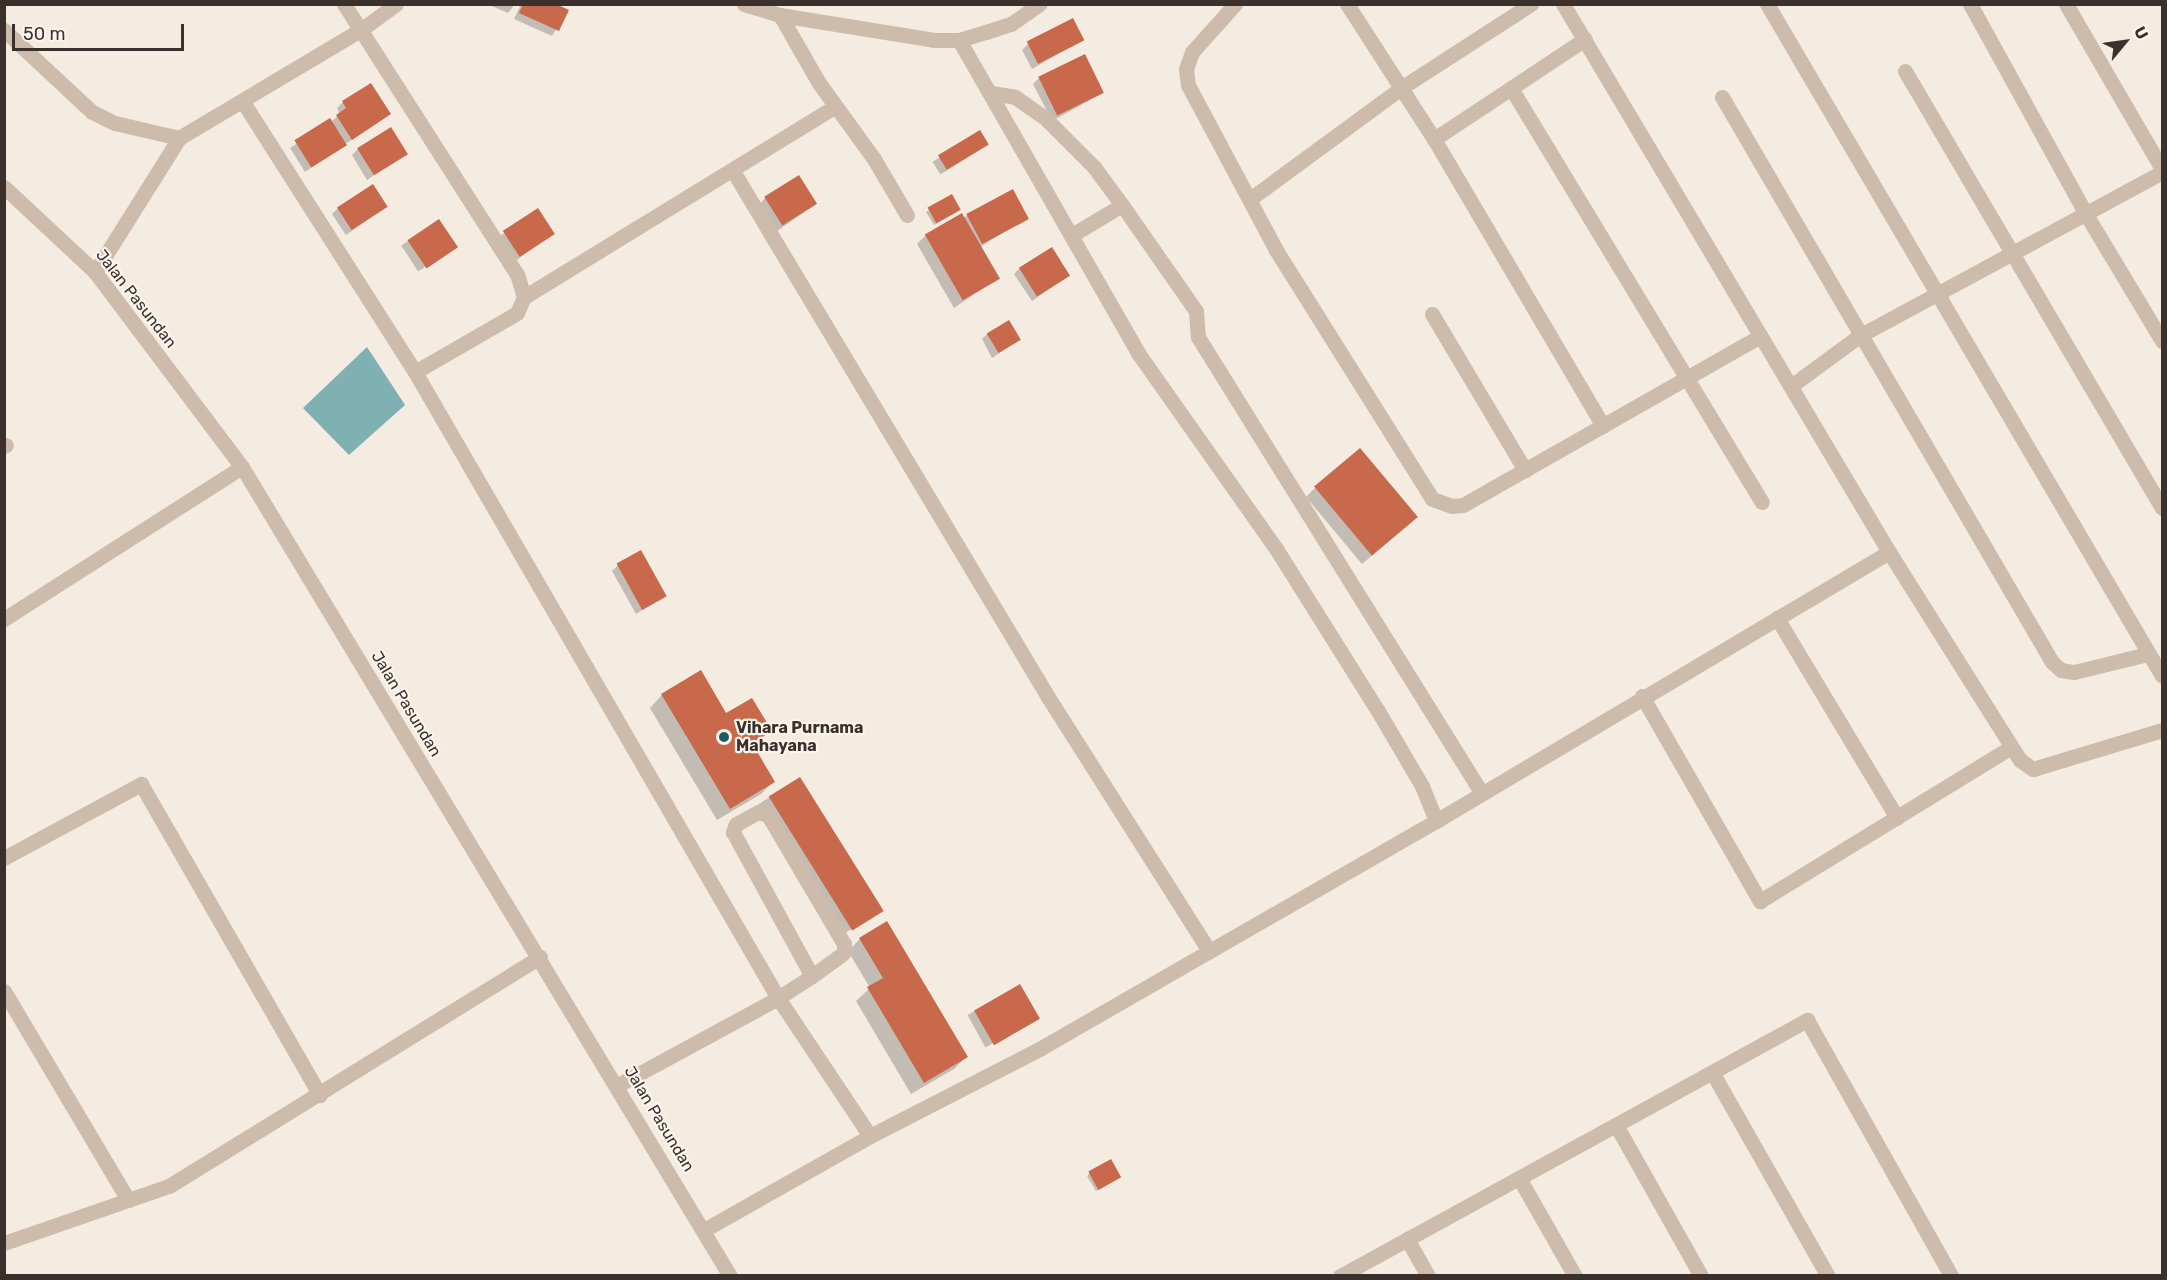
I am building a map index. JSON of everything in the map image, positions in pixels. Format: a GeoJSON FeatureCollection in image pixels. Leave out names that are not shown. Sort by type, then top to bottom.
{"type":"FeatureCollection","features":[{"type":"Feature","properties":{"kind":"street"},"geometry":{"type":"LineString","coordinates":[[344,4],[517,274],[524,297]]}},
{"type":"Feature","properties":{"kind":"street"},"geometry":{"type":"LineString","coordinates":[[95,272],[179,138],[243,102],[362,29],[396,4]]}},
{"type":"Feature","properties":{"kind":"street"},"geometry":{"type":"LineString","coordinates":[[744,4],[780,15],[934,40],[959,40],[1011,24],[1040,4]]}},
{"type":"Feature","properties":{"kind":"street"},"geometry":{"type":"LineString","coordinates":[[1234,4],[1192,52],[1186,76],[1276,250],[1432,498],[1452,506],[1462,504],[1688,379],[1760,336]]}},
{"type":"Feature","properties":{"kind":"street"},"geometry":{"type":"LineString","coordinates":[[1347,4],[1434,139],[1603,426]]}},
{"type":"Feature","properties":{"kind":"street"},"geometry":{"type":"LineString","coordinates":[[1250,199],[1401,88],[1531,4]]}},
{"type":"Feature","properties":{"kind":"street"},"geometry":{"type":"LineString","coordinates":[[1563,4],[1888,552],[2020,760],[2033,769],[2163,730]]}},
{"type":"Feature","properties":{"kind":"street"},"geometry":{"type":"LineString","coordinates":[[1767,4],[2163,676]]}},
{"type":"Feature","properties":{"kind":"street"},"geometry":{"type":"LineString","coordinates":[[1970,4],[2087,216],[2163,341]]}},
{"type":"Feature","properties":{"kind":"street"},"geometry":{"type":"LineString","coordinates":[[1791,386],[1859,336],[1938,292],[2013,256],[2087,216],[2163,171],[2066,4]]}},
{"type":"Feature","properties":{"kind":"street"},"geometry":{"type":"LineString","coordinates":[[780,15],[834,107],[874,159],[907,215]]}},
{"type":"Feature","properties":{"kind":"street"},"geometry":{"type":"LineString","coordinates":[[4,30],[92,112],[115,123],[179,138]]}},
{"type":"Feature","properties":{"kind":"street"},"geometry":{"type":"LineString","coordinates":[[1434,139],[1585,39]]}},
{"type":"Feature","properties":{"kind":"street"},"geometry":{"type":"LineString","coordinates":[[959,40],[1138,353],[1275,547],[1378,711],[1422,786],[1436,821]]}},
{"type":"Feature","properties":{"kind":"street"},"geometry":{"type":"LineString","coordinates":[[1905,71],[2163,508]]}},
{"type":"Feature","properties":{"kind":"street"},"geometry":{"type":"LineString","coordinates":[[1511,88],[1762,502]]}},
{"type":"Feature","properties":{"kind":"street"},"geometry":{"type":"LineString","coordinates":[[991,93],[1015,97],[1044,117],[1094,167],[1122,205],[1196,311],[1198,337],[1481,792]]}},
{"type":"Feature","properties":{"kind":"street"},"geometry":{"type":"LineString","coordinates":[[1722,97],[1859,336],[2052,662],[2061,670],[2074,672],[2148,654]]}},
{"type":"Feature","properties":{"kind":"street"},"geometry":{"type":"LineString","coordinates":[[243,102],[415,372],[778,998],[870,1136]]}},
{"type":"Feature","properties":{"kind":"street"},"geometry":{"type":"LineString","coordinates":[[415,372],[517,313],[524,297],[834,107]]}},
{"type":"Feature","properties":{"kind":"street"},"geometry":{"type":"LineString","coordinates":[[733,171],[1048,697],[1209,951]]}},
{"type":"Feature","properties":{"kind":"street","name":"Jalan Pasundan"},"geometry":{"type":"LineString","coordinates":[[4,187],[95,272],[242,467],[618,1085],[704,1230],[724,1273]]}},
{"type":"Feature","properties":{"kind":"street"},"geometry":{"type":"LineString","coordinates":[[1072,235],[1122,205]]}},
{"type":"Feature","properties":{"kind":"street"},"geometry":{"type":"LineString","coordinates":[[1432,314],[1525,470]]}},
{"type":"Feature","properties":{"kind":"street"},"geometry":{"type":"LineString","coordinates":[[4,619],[242,467]]}},
{"type":"Feature","properties":{"kind":"street"},"geometry":{"type":"LineString","coordinates":[[704,1230],[870,1136],[1041,1048],[1436,821],[1642,696],[1888,552]]}},
{"type":"Feature","properties":{"kind":"street"},"geometry":{"type":"LineString","coordinates":[[1777,618],[1897,818]]}},
{"type":"Feature","properties":{"kind":"street"},"geometry":{"type":"LineString","coordinates":[[1642,696],[1760,901],[2011,747]]}},
{"type":"Feature","properties":{"kind":"street"},"geometry":{"type":"LineString","coordinates":[[4,858],[141,784],[320,1095]]}},
{"type":"Feature","properties":{"kind":"street"},"geometry":{"type":"LineString","coordinates":[[618,1085],[778,998],[812,976],[841,956],[844,944],[768,815],[758,812],[736,824],[733,832],[812,976]]}},
{"type":"Feature","properties":{"kind":"street"},"geometry":{"type":"LineString","coordinates":[[4,1243],[169,1186],[320,1095],[540,957]]}},
{"type":"Feature","properties":{"kind":"street"},"geometry":{"type":"LineString","coordinates":[[4,991],[128,1200]]}},
{"type":"Feature","properties":{"kind":"street"},"geometry":{"type":"LineString","coordinates":[[1340,1275],[1807,1020],[1951,1275]]}},
{"type":"Feature","properties":{"kind":"street"},"geometry":{"type":"LineString","coordinates":[[1712,1072],[1828,1275]]}},
{"type":"Feature","properties":{"kind":"street"},"geometry":{"type":"LineString","coordinates":[[1616,1125],[1701,1275]]}},
{"type":"Feature","properties":{"kind":"street"},"geometry":{"type":"LineString","coordinates":[[1519,1178],[1575,1275]]}},
{"type":"Feature","properties":{"kind":"street"},"geometry":{"type":"LineString","coordinates":[[1407,1239],[1428,1275]]}},
{"type":"Feature","properties":{"kind":"water"},"geometry":{"type":"Polygon","coordinates":[[[367,347],[405,405],[349,455],[303,408],[367,347]]]}},
{"type":"Feature","properties":{"kind":"building"},"geometry":{"type":"Polygon","coordinates":[[[523,4],[556,4],[569,10],[559,31],[519,13],[523,4]]]}},
{"type":"Feature","properties":{"kind":"building"},"geometry":{"type":"Polygon","coordinates":[[[1073,18],[1084,40],[1038,64],[1027,42],[1073,18]]]}},
{"type":"Feature","properties":{"kind":"building"},"geometry":{"type":"Polygon","coordinates":[[[1085,54],[1104,93],[1057,115],[1038,77],[1085,54]]]}},
{"type":"Feature","properties":{"kind":"building"},"geometry":{"type":"Polygon","coordinates":[[[371,83],[391,114],[352,140],[336,115],[346,108],[342,101],[371,83]]]}},
{"type":"Feature","properties":{"kind":"building"},"geometry":{"type":"Polygon","coordinates":[[[330,118],[347,145],[311,167],[294,140],[330,118]]]}},
{"type":"Feature","properties":{"kind":"building"},"geometry":{"type":"Polygon","coordinates":[[[391,127],[408,154],[374,175],[357,148],[391,127]]]}},
{"type":"Feature","properties":{"kind":"building"},"geometry":{"type":"Polygon","coordinates":[[[980,130],[989,145],[947,170],[938,155],[980,130]]]}},
{"type":"Feature","properties":{"kind":"building"},"geometry":{"type":"Polygon","coordinates":[[[799,175],[817,204],[782,226],[764,197],[799,175]]]}},
{"type":"Feature","properties":{"kind":"building"},"geometry":{"type":"Polygon","coordinates":[[[373,184],[388,207],[352,230],[337,207],[373,184]]]}},
{"type":"Feature","properties":{"kind":"building"},"geometry":{"type":"Polygon","coordinates":[[[1013,189],[1029,219],[982,244],[966,214],[1013,189]]]}},
{"type":"Feature","properties":{"kind":"building"},"geometry":{"type":"Polygon","coordinates":[[[952,194],[961,210],[936,223],[928,208],[952,194]]]}},
{"type":"Feature","properties":{"kind":"building"},"geometry":{"type":"Polygon","coordinates":[[[538,208],[555,234],[520,257],[503,231],[538,208]]]}},
{"type":"Feature","properties":{"kind":"building"},"geometry":{"type":"Polygon","coordinates":[[[962,213],[1000,279],[963,300],[925,234],[962,213]]]}},
{"type":"Feature","properties":{"kind":"building"},"geometry":{"type":"Polygon","coordinates":[[[439,219],[458,247],[427,268],[407,240],[439,219]]]}},
{"type":"Feature","properties":{"kind":"building"},"geometry":{"type":"Polygon","coordinates":[[[1052,247],[1070,276],[1037,297],[1019,268],[1052,247]]]}},
{"type":"Feature","properties":{"kind":"building"},"geometry":{"type":"Polygon","coordinates":[[[1009,320],[1021,340],[999,353],[987,333],[1009,320]]]}},
{"type":"Feature","properties":{"kind":"building"},"geometry":{"type":"Polygon","coordinates":[[[1360,448],[1418,517],[1372,556],[1314,487],[1360,448]]]}},
{"type":"Feature","properties":{"kind":"building"},"geometry":{"type":"Polygon","coordinates":[[[641,550],[667,596],[642,610],[617,564],[641,550]]]}},
{"type":"Feature","properties":{"kind":"building","name":"Vihara Purnama Mahayana"},"geometry":{"type":"Polygon","coordinates":[[[701,670],[726,713],[752,698],[772,731],[752,743],[775,782],[730,809],[661,694],[701,670]]]}},
{"type":"Feature","properties":{"kind":"building"},"geometry":{"type":"Polygon","coordinates":[[[800,777],[884,911],[852,931],[769,797],[800,777]]]}},
{"type":"Feature","properties":{"kind":"building"},"geometry":{"type":"Polygon","coordinates":[[[887,921],[968,1057],[924,1083],[867,987],[883,978],[859,938],[887,921]]]}},
{"type":"Feature","properties":{"kind":"building"},"geometry":{"type":"Polygon","coordinates":[[[1020,984],[1040,1019],[994,1045],[974,1010],[1020,984]]]}},
{"type":"Feature","properties":{"kind":"building"},"geometry":{"type":"Polygon","coordinates":[[[1111,1159],[1121,1177],[1098,1190],[1088,1172],[1111,1159]]]}},
{"type":"Feature","properties":{"kind":"place","name":"Vihara Purnama Mahayana"},"geometry":{"type":"Point","coordinates":[724,737]}}]}
